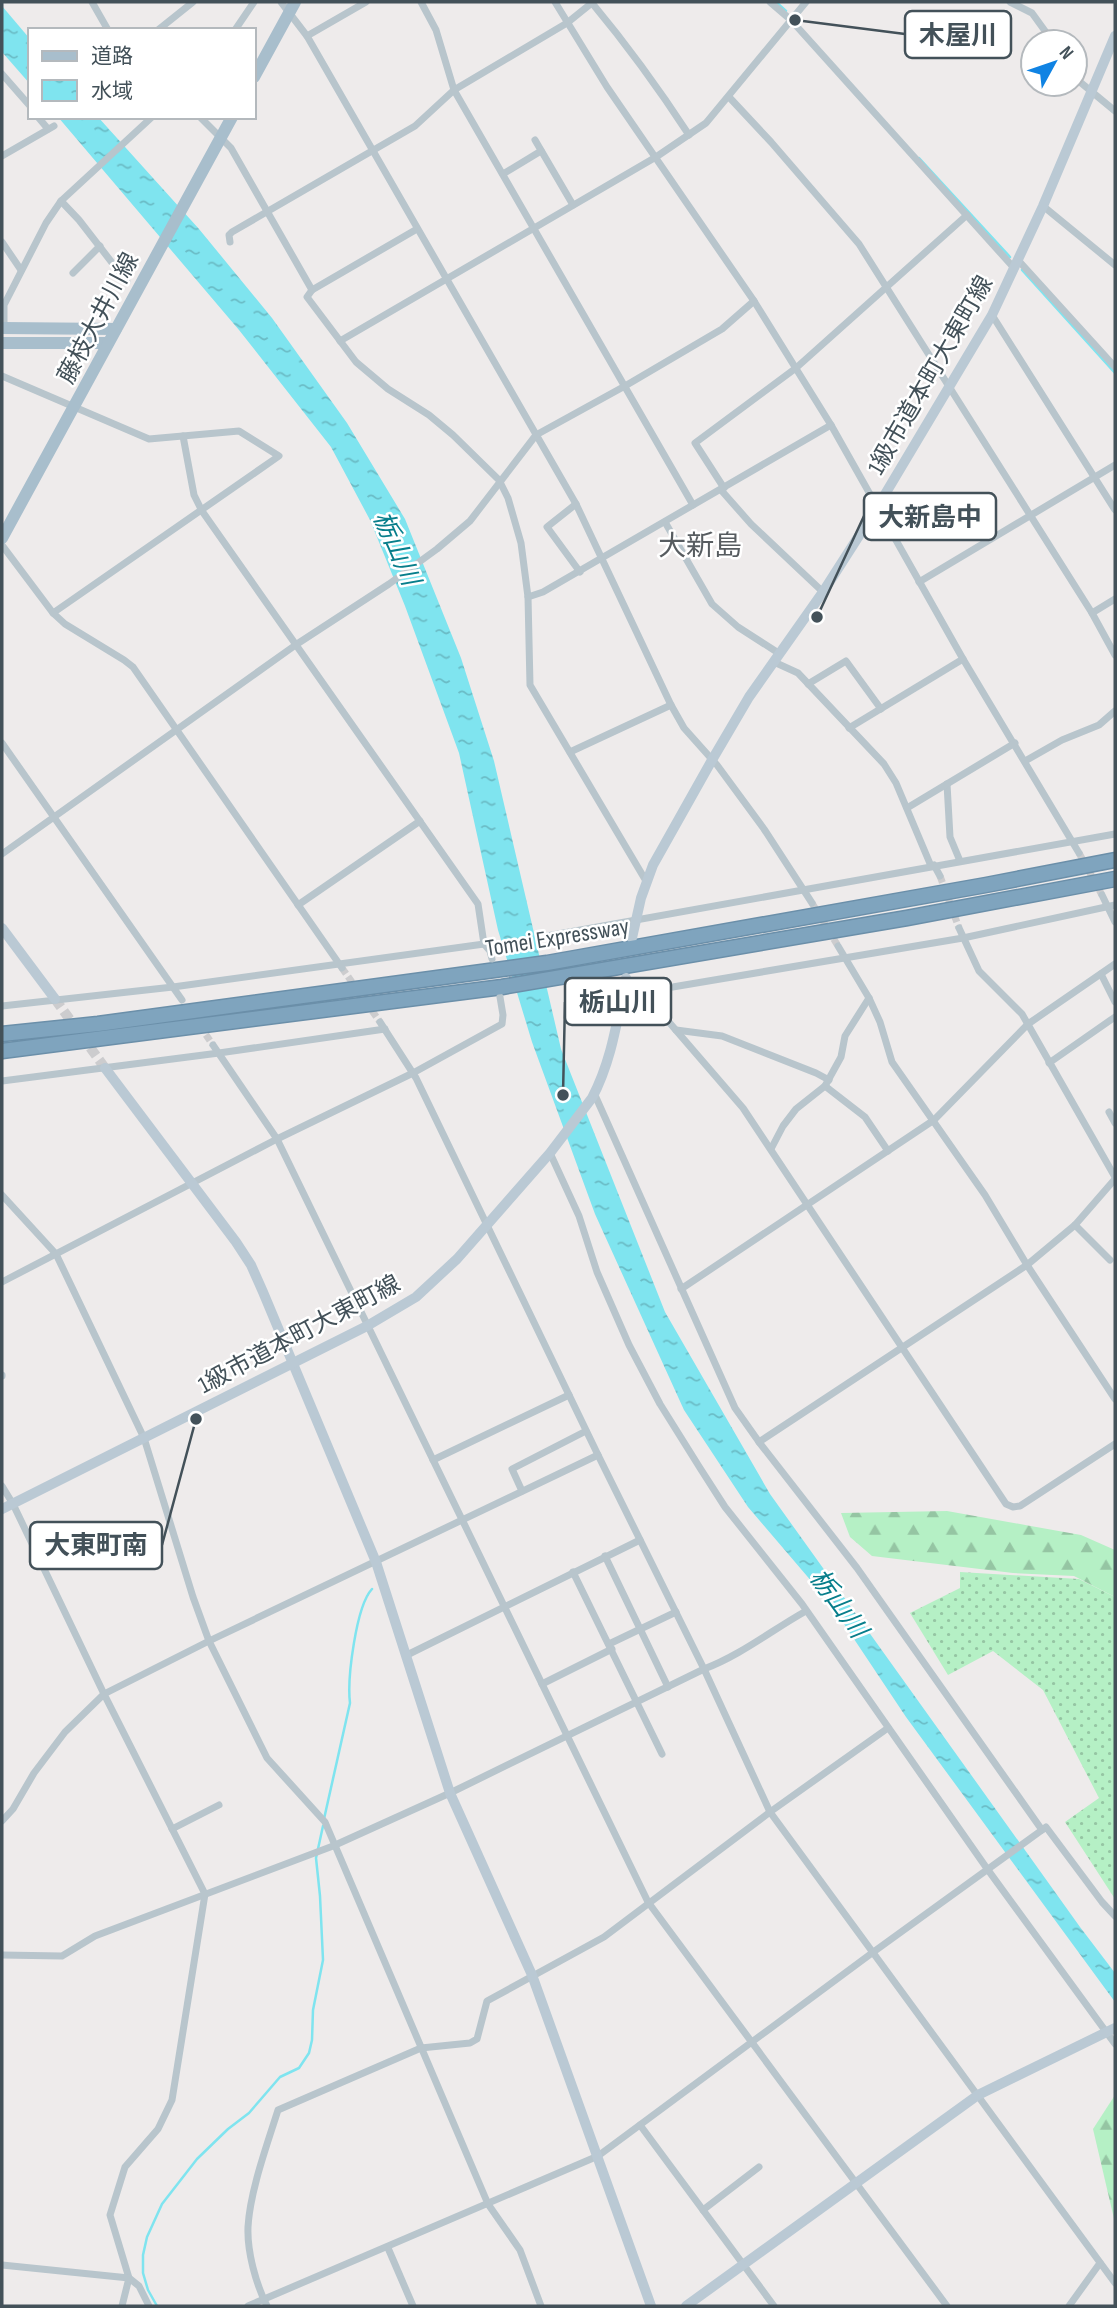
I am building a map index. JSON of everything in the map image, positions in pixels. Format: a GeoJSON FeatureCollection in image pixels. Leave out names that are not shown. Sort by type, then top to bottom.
{"type":"FeatureCollection","features":[{"type":"Feature","properties":{"kind":"highway","name":"Tomei Expressway"},"geometry":{"type":"LineString","coordinates":[[2,1034],[98,1024],[496,965],[547,963],[1115,860]]}},
{"type":"Feature","properties":{"kind":"highway","name":"Tomei Expressway"},"geometry":{"type":"LineString","coordinates":[[2,1051],[501,992],[552,978],[855,928],[1115,879]]}},
{"type":"Feature","properties":{"kind":"main road"},"geometry":{"type":"LineString","coordinates":[[256,73],[289,5]]}},
{"type":"Feature","properties":{"kind":"main road","name":"藤枝大井川線"},"geometry":{"type":"LineString","coordinates":[[2,538],[231,119]]}},
{"type":"Feature","properties":{"kind":"main road"},"geometry":{"type":"LineString","coordinates":[[3,328],[116,329]]}},
{"type":"Feature","properties":{"kind":"main road"},"geometry":{"type":"LineString","coordinates":[[2,343],[108,343]]}},
{"type":"Feature","properties":{"kind":"street"},"geometry":{"type":"LineString","coordinates":[[93,2],[107,28]]}},
{"type":"Feature","properties":{"kind":"street"},"geometry":{"type":"LineString","coordinates":[[160,28],[193,2]]}},
{"type":"Feature","properties":{"kind":"street"},"geometry":{"type":"LineString","coordinates":[[236,28],[254,2]]}},
{"type":"Feature","properties":{"kind":"street"},"geometry":{"type":"LineString","coordinates":[[307,36],[366,2]]}},
{"type":"Feature","properties":{"kind":"street"},"geometry":{"type":"LineString","coordinates":[[421,2],[436,30],[454,90],[693,505]]}},
{"type":"Feature","properties":{"kind":"street"},"geometry":{"type":"LineString","coordinates":[[555,2],[607,88],[754,301],[796,368],[878,506],[963,659],[1079,853]]}},
{"type":"Feature","properties":{"kind":"street"},"geometry":{"type":"LineString","coordinates":[[769,2],[791,20],[967,215],[1115,367]]}},
{"type":"Feature","properties":{"kind":"street"},"geometry":{"type":"LineString","coordinates":[[340,341],[656,157],[706,123],[806,2]]}},
{"type":"Feature","properties":{"kind":"street"},"geometry":{"type":"LineString","coordinates":[[1010,2],[1032,13],[1043,28]]}},
{"type":"Feature","properties":{"kind":"street"},"geometry":{"type":"LineString","coordinates":[[230,242],[229,235],[232,232],[415,126],[454,90],[567,23],[592,3],[621,37],[689,135]]}},
{"type":"Feature","properties":{"kind":"street"},"geometry":{"type":"LineString","coordinates":[[289,5],[576,504],[684,728],[764,829],[812,903]]}},
{"type":"Feature","properties":{"kind":"street","name":"1級市道本町大東町線"},"geometry":{"type":"LineString","coordinates":[[632,938],[646,881],[653,865],[712,760],[750,697],[823,592],[878,506],[992,315],[1043,206],[1115,36]]}},
{"type":"Feature","properties":{"kind":"street"},"geometry":{"type":"LineString","coordinates":[[2,74],[28,104]]}},
{"type":"Feature","properties":{"kind":"street"},"geometry":{"type":"LineString","coordinates":[[1089,89],[1115,111]]}},
{"type":"Feature","properties":{"kind":"street"},"geometry":{"type":"LineString","coordinates":[[729,97],[848,229],[1092,613],[1115,655]]}},
{"type":"Feature","properties":{"kind":"street"},"geometry":{"type":"LineString","coordinates":[[2,156],[51,127],[41,119]]}},
{"type":"Feature","properties":{"kind":"street"},"geometry":{"type":"LineString","coordinates":[[3,328],[4,305],[46,223],[61,201],[150,119]]}},
{"type":"Feature","properties":{"kind":"street"},"geometry":{"type":"LineString","coordinates":[[202,119],[231,148],[312,290]]}},
{"type":"Feature","properties":{"kind":"street"},"geometry":{"type":"LineString","coordinates":[[535,140],[573,205]]}},
{"type":"Feature","properties":{"kind":"street"},"geometry":{"type":"LineString","coordinates":[[503,174],[541,151]]}},
{"type":"Feature","properties":{"kind":"street"},"geometry":{"type":"LineString","coordinates":[[61,201],[127,282]]}},
{"type":"Feature","properties":{"kind":"street"},"geometry":{"type":"LineString","coordinates":[[1043,206],[1115,265]]}},
{"type":"Feature","properties":{"kind":"street"},"geometry":{"type":"LineString","coordinates":[[823,592],[751,524],[722,489],[695,443],[796,368],[967,215]]}},
{"type":"Feature","properties":{"kind":"street"},"geometry":{"type":"LineString","coordinates":[[417,229],[312,290],[307,297],[356,362],[388,389],[429,415],[499,480],[508,498],[521,543],[528,597],[530,685],[646,881]]}},
{"type":"Feature","properties":{"kind":"street"},"geometry":{"type":"LineString","coordinates":[[2,242],[21,270]]}},
{"type":"Feature","properties":{"kind":"street"},"geometry":{"type":"LineString","coordinates":[[73,273],[100,246]]}},
{"type":"Feature","properties":{"kind":"street"},"geometry":{"type":"LineString","coordinates":[[2,854],[297,644],[437,549],[470,521],[536,435],[722,328],[754,301]]}},
{"type":"Feature","properties":{"kind":"street"},"geometry":{"type":"LineString","coordinates":[[992,315],[1115,510]]}},
{"type":"Feature","properties":{"kind":"street"},"geometry":{"type":"LineString","coordinates":[[2,376],[149,439],[239,431],[279,456],[54,614]]}},
{"type":"Feature","properties":{"kind":"street"},"geometry":{"type":"LineString","coordinates":[[528,597],[543,593],[580,572],[831,425]]}},
{"type":"Feature","properties":{"kind":"street"},"geometry":{"type":"LineString","coordinates":[[183,436],[194,495],[202,510],[478,904],[484,944],[496,965]]}},
{"type":"Feature","properties":{"kind":"street"},"geometry":{"type":"LineString","coordinates":[[919,582],[1115,464]]}},
{"type":"Feature","properties":{"kind":"street"},"geometry":{"type":"LineString","coordinates":[[576,504],[547,527],[580,572]]}},
{"type":"Feature","properties":{"kind":"street"},"geometry":{"type":"LineString","coordinates":[[665,522],[712,604],[797,673],[884,764],[896,783],[940,876]]}},
{"type":"Feature","properties":{"kind":"street"},"geometry":{"type":"LineString","coordinates":[[2,545],[54,614],[65,624],[133,667],[340,966]]}},
{"type":"Feature","properties":{"kind":"street"},"geometry":{"type":"LineString","coordinates":[[1092,613],[1115,599]]}},
{"type":"Feature","properties":{"kind":"street"},"geometry":{"type":"LineString","coordinates":[[849,728],[963,659]]}},
{"type":"Feature","properties":{"kind":"street"},"geometry":{"type":"LineString","coordinates":[[807,684],[846,661],[881,709]]}},
{"type":"Feature","properties":{"kind":"street"},"geometry":{"type":"LineString","coordinates":[[570,752],[671,705]]}},
{"type":"Feature","properties":{"kind":"street"},"geometry":{"type":"LineString","coordinates":[[1026,761],[1062,740],[1099,725],[1115,711]]}},
{"type":"Feature","properties":{"kind":"street"},"geometry":{"type":"LineString","coordinates":[[2,743],[182,1000]]}},
{"type":"Feature","properties":{"kind":"street"},"geometry":{"type":"LineString","coordinates":[[907,808],[1015,743]]}},
{"type":"Feature","properties":{"kind":"street"},"geometry":{"type":"LineString","coordinates":[[947,784],[950,837],[960,861]]}},
{"type":"Feature","properties":{"kind":"street"},"geometry":{"type":"LineString","coordinates":[[298,905],[419,821]]}},
{"type":"Feature","properties":{"kind":"street"},"geometry":{"type":"LineString","coordinates":[[547,936],[1115,834]]}},
{"type":"Feature","properties":{"kind":"street"},"geometry":{"type":"LineString","coordinates":[[1102,894],[1111,906],[1115,922]]}},
{"type":"Feature","properties":{"kind":"street"},"geometry":{"type":"LineString","coordinates":[[571,999],[643,992],[963,938],[1111,906]]}},
{"type":"Feature","properties":{"kind":"street"},"geometry":{"type":"LineString","coordinates":[[2,928],[55,999]]}},
{"type":"Feature","properties":{"kind":"street"},"geometry":{"type":"LineString","coordinates":[[759,1442],[1027,1265],[1075,1225],[1115,1178],[1028,1024],[1016,1006],[979,971],[959,928]]}},
{"type":"Feature","properties":{"kind":"street"},"geometry":{"type":"LineString","coordinates":[[2,1006],[340,966],[484,944]]}},
{"type":"Feature","properties":{"kind":"street"},"geometry":{"type":"LineString","coordinates":[[838,946],[869,998],[880,1022],[892,1062],[985,1195],[1027,1265],[1115,1399]]}},
{"type":"Feature","properties":{"kind":"street"},"geometry":{"type":"LineString","coordinates":[[681,1289],[934,1120],[1028,1024],[1115,964]]}},
{"type":"Feature","properties":{"kind":"street"},"geometry":{"type":"LineString","coordinates":[[1101,974],[1115,1002]]}},
{"type":"Feature","properties":{"kind":"street","name":"1級市道本町大東町線"},"geometry":{"type":"LineString","coordinates":[[2,1509],[367,1326],[416,1297],[457,1259],[551,1151],[593,1096],[612,1050],[626,978]]}},
{"type":"Feature","properties":{"kind":"street"},"geometry":{"type":"LineString","coordinates":[[2,1282],[277,1139],[413,1073],[502,1024],[501,992]]}},
{"type":"Feature","properties":{"kind":"street"},"geometry":{"type":"LineString","coordinates":[[643,992],[743,1108],[1006,1504],[1020,1506],[1115,1444]]}},
{"type":"Feature","properties":{"kind":"street"},"geometry":{"type":"LineString","coordinates":[[771,1149],[796,1109],[827,1083],[841,1057],[845,1036],[869,998]]}},
{"type":"Feature","properties":{"kind":"street"},"geometry":{"type":"LineString","coordinates":[[1049,1063],[1115,1017]]}},
{"type":"Feature","properties":{"kind":"street"},"geometry":{"type":"LineString","coordinates":[[2,1081],[219,1054],[383,1025],[413,1073],[771,1812],[1115,2283]]}},
{"type":"Feature","properties":{"kind":"street"},"geometry":{"type":"LineString","coordinates":[[675,1030],[722,1037],[827,1083],[865,1117],[888,1151]]}},
{"type":"Feature","properties":{"kind":"street"},"geometry":{"type":"LineString","coordinates":[[213,1045],[277,1139],[648,1902],[947,2306]]}},
{"type":"Feature","properties":{"kind":"street"},"geometry":{"type":"LineString","coordinates":[[105,1068],[251,1265],[376,1562],[450,1793],[532,1975],[651,2306]]}},
{"type":"Feature","properties":{"kind":"street"},"geometry":{"type":"LineString","coordinates":[[593,1096],[736,1408],[759,1442],[857,1568],[1042,1830]]}},
{"type":"Feature","properties":{"kind":"street"},"geometry":{"type":"LineString","coordinates":[[1109,1112],[1115,1123]]}},
{"type":"Feature","properties":{"kind":"street"},"geometry":{"type":"LineString","coordinates":[[551,1151],[579,1216],[597,1272],[629,1345],[660,1404],[725,1507],[806,1611],[989,1869],[1111,2030],[1115,2044]]}},
{"type":"Feature","properties":{"kind":"street"},"geometry":{"type":"LineString","coordinates":[[2,1195],[56,1254],[144,1438],[209,1641],[267,1758],[325,1822],[488,2204],[520,2250],[541,2306]]}},
{"type":"Feature","properties":{"kind":"street"},"geometry":{"type":"LineString","coordinates":[[1075,1225],[1110,1260]]}},
{"type":"Feature","properties":{"kind":"street"},"geometry":{"type":"LineString","coordinates":[[433,1460],[569,1395]]}},
{"type":"Feature","properties":{"kind":"street"},"geometry":{"type":"LineString","coordinates":[[522,1491],[512,1469],[586,1431]]}},
{"type":"Feature","properties":{"kind":"street"},"geometry":{"type":"LineString","coordinates":[[2,1821],[13,1810],[34,1773],[65,1732],[104,1694],[598,1455]]}},
{"type":"Feature","properties":{"kind":"street"},"geometry":{"type":"LineString","coordinates":[[2,1486],[205,1895],[172,2100],[158,2129],[125,2167],[110,2215],[129,2278],[122,2306]]}},
{"type":"Feature","properties":{"kind":"street"},"geometry":{"type":"LineString","coordinates":[[407,1655],[640,1539]]}},
{"type":"Feature","properties":{"kind":"street"},"geometry":{"type":"LineString","coordinates":[[605,1556],[668,1687]]}},
{"type":"Feature","properties":{"kind":"street"},"geometry":{"type":"LineString","coordinates":[[573,1572],[662,1754]]}},
{"type":"Feature","properties":{"kind":"street"},"geometry":{"type":"LineString","coordinates":[[2,1955],[62,1956],[95,1936],[333,1846],[726,1661],[806,1611]]}},
{"type":"Feature","properties":{"kind":"street"},"geometry":{"type":"LineString","coordinates":[[542,1684],[676,1612]]}},
{"type":"Feature","properties":{"kind":"street"},"geometry":{"type":"LineString","coordinates":[[266,2303],[255,2271],[248,2223],[264,2153],[278,2110],[421,2048],[470,2043],[477,2039],[488,2001],[604,1937],[648,1902],[888,1728]]}},
{"type":"Feature","properties":{"kind":"street"},"geometry":{"type":"LineString","coordinates":[[172,1829],[219,1805]]}},
{"type":"Feature","properties":{"kind":"street"},"geometry":{"type":"LineString","coordinates":[[248,2306],[266,2303],[598,2156],[1046,1827],[1115,1916]]}},
{"type":"Feature","properties":{"kind":"street"},"geometry":{"type":"LineString","coordinates":[[686,2306],[978,2095],[1111,2030]]}},
{"type":"Feature","properties":{"kind":"street"},"geometry":{"type":"LineString","coordinates":[[640,2125],[774,2306]]}},
{"type":"Feature","properties":{"kind":"street"},"geometry":{"type":"LineString","coordinates":[[703,2210],[760,2167]]}},
{"type":"Feature","properties":{"kind":"street"},"geometry":{"type":"LineString","coordinates":[[388,2248],[413,2306]]}},
{"type":"Feature","properties":{"kind":"street"},"geometry":{"type":"LineString","coordinates":[[1069,2306],[1100,2263]]}},
{"type":"Feature","properties":{"kind":"street"},"geometry":{"type":"LineString","coordinates":[[2,2265],[129,2278],[139,2286],[149,2306]]}},
{"type":"Feature","properties":{"kind":"green space"},"geometry":{"type":"Polygon","coordinates":[[[947,1511],[1081,1535],[1115,1550],[1115,1597],[1074,1576],[1013,1573],[872,1556],[850,1537],[841,1513],[947,1511]]]}},
{"type":"Feature","properties":{"kind":"green space"},"geometry":{"type":"Polygon","coordinates":[[[960,1572],[1079,1579],[1115,1597],[1115,1899],[1065,1822],[1099,1798],[1043,1690],[993,1651],[948,1675],[910,1613],[960,1588],[960,1572]]]}},
{"type":"Feature","properties":{"kind":"green space"},"geometry":{"type":"Polygon","coordinates":[[[1115,2095],[1115,2223],[1093,2129],[1115,2095]]]}},
{"type":"Feature","properties":{"kind":"water"},"geometry":{"type":"Polygon","coordinates":[[[2,6],[28,37],[28,82],[2,52],[2,6]]]}},
{"type":"Feature","properties":{"kind":"water"},"geometry":{"type":"Polygon","coordinates":[[[60,119],[100,119],[199,229],[272,318],[347,423],[405,519],[461,658],[494,761],[561,1049],[665,1312],[770,1494],[1115,1973],[1115,2002],[906,1717],[830,1603],[748,1507],[684,1410],[595,1214],[532,1042],[498,930],[459,753],[370,520],[331,447],[239,330],[60,119]]]}},
{"type":"Feature","properties":{"kind":"waterway"},"geometry":{"type":"LineString","coordinates":[[776,2],[786,11]]}},
{"type":"Feature","properties":{"kind":"waterway"},"geometry":{"type":"LineString","coordinates":[[919,158],[1010,257]]}},
{"type":"Feature","properties":{"kind":"waterway"},"geometry":{"type":"LineString","coordinates":[[1022,270],[1115,373]]}},
{"type":"Feature","properties":{"kind":"waterway"},"geometry":{"type":"LineString","coordinates":[[324,1819],[350,1703],[351,1661],[357,1626],[366,1598],[372,1589]]}},
{"type":"Feature","properties":{"kind":"waterway"},"geometry":{"type":"LineString","coordinates":[[157,2306],[143,2273],[143,2255],[147,2237],[162,2204],[197,2159],[249,2113],[280,2077],[299,2068],[309,2053],[313,2010],[323,1960],[316,1858],[323,1826]]}},
{"type":"Feature","properties":{"kind":"tunnel"},"geometry":{"type":"LineString","coordinates":[[1079,853],[1102,895]]}},
{"type":"Feature","properties":{"kind":"tunnel"},"geometry":{"type":"LineString","coordinates":[[940,876],[959,928]]}},
{"type":"Feature","properties":{"kind":"tunnel"},"geometry":{"type":"LineString","coordinates":[[812,903],[838,946]]}},
{"type":"Feature","properties":{"kind":"tunnel"},"geometry":{"type":"LineString","coordinates":[[342,968],[380,1022]]}},
{"type":"Feature","properties":{"kind":"tunnel"},"geometry":{"type":"LineString","coordinates":[[55,999],[105,1068]]}},
{"type":"Feature","properties":{"kind":"tunnel"},"geometry":{"type":"LineString","coordinates":[[200,1026],[213,1045]]}},
{"type":"Feature","properties":{"kind":"place","name":"木屋川"},"geometry":{"type":"Point","coordinates":[795,20]}},
{"type":"Feature","properties":{"kind":"place","name":"大新島中"},"geometry":{"type":"Point","coordinates":[817,617]}},
{"type":"Feature","properties":{"kind":"place","name":"栃山川"},"geometry":{"type":"Point","coordinates":[563,1095]}},
{"type":"Feature","properties":{"kind":"place","name":"大東町南"},"geometry":{"type":"Point","coordinates":[196,1419]}},
{"type":"Feature","properties":{"kind":"district","name":"大新島"},"geometry":{"type":"Point","coordinates":[700,545]}}]}
